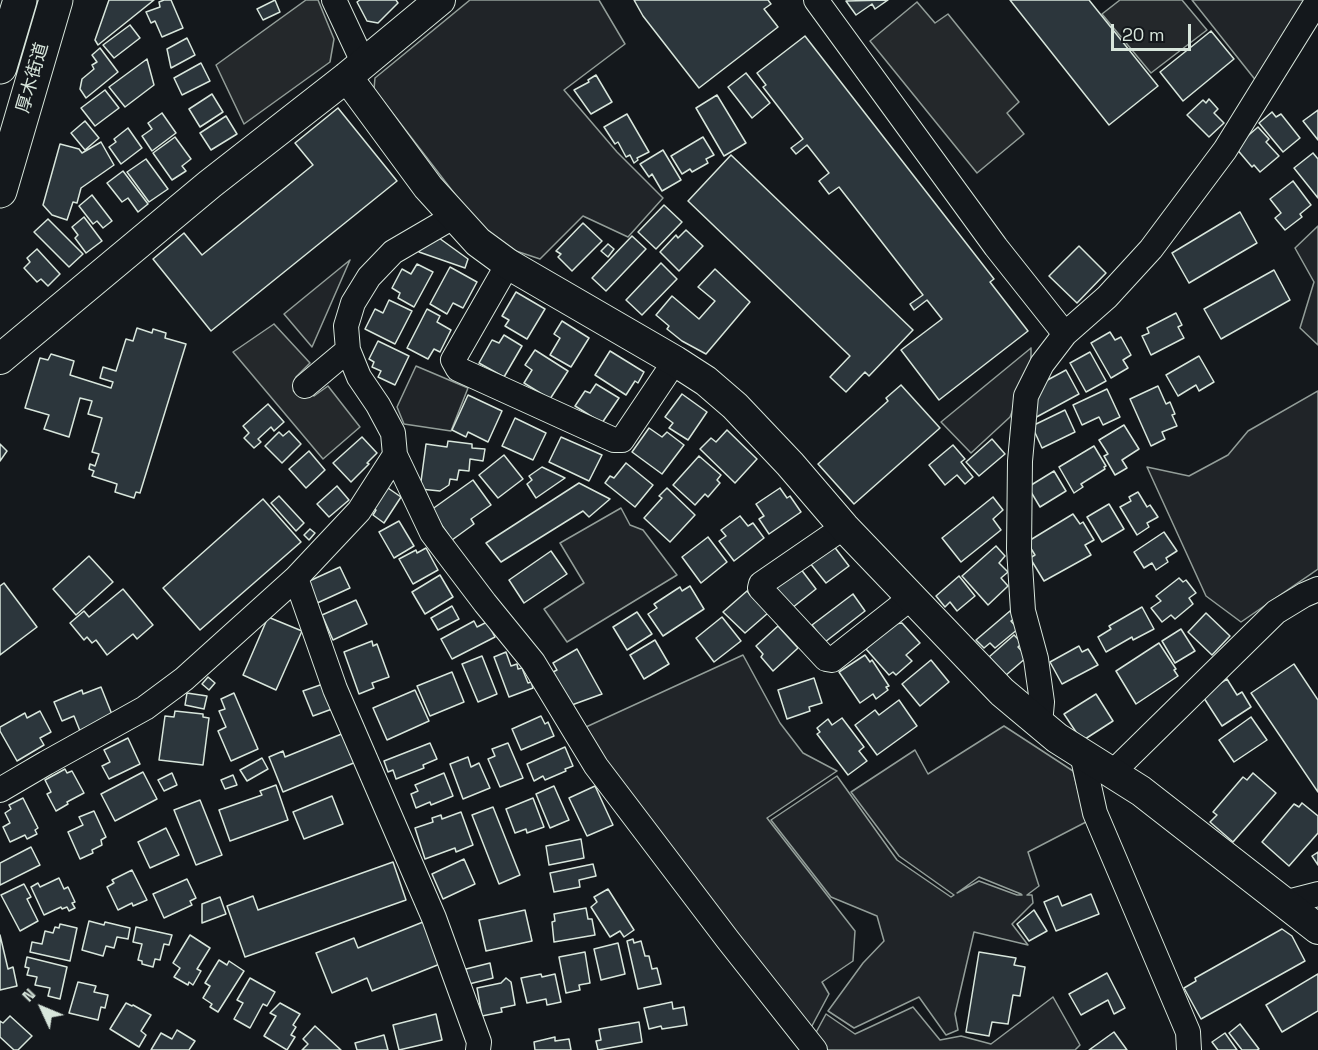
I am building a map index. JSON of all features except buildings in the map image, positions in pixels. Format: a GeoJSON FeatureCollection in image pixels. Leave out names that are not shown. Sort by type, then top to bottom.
{"type":"FeatureCollection","features":[{"type":"Feature","properties":{"kind":"highway","name":"厚木街道"},"geometry":{"type":"LineString","coordinates":[[0,67],[20,0]]}},
{"type":"Feature","properties":{"kind":"highway","name":"厚木街道"},"geometry":{"type":"LineString","coordinates":[[0,191],[56,0]]}},
{"type":"Feature","properties":{"kind":"street"},"geometry":{"type":"LineString","coordinates":[[334,0],[355,69],[428,187],[478,242],[508,264],[706,381],[735,406],[790,464],[844,527],[1002,692],[1057,738],[1141,791],[1318,929]]}},
{"type":"Feature","properties":{"kind":"street"},"geometry":{"type":"LineString","coordinates":[[0,359],[210,184],[440,0]]}},
{"type":"Feature","properties":{"kind":"street"},"geometry":{"type":"LineString","coordinates":[[816,0],[996,247],[1065,334]]}},
{"type":"Feature","properties":{"kind":"street"},"geometry":{"type":"LineString","coordinates":[[1040,724],[1042,702],[1036,659],[1023,611],[1019,549],[1020,461],[1026,396],[1042,364],[1065,334],[1107,297],[1151,249],[1225,150],[1318,0]]}},
{"type":"Feature","properties":{"kind":"street"},"geometry":{"type":"LineString","coordinates":[[453,217],[393,252],[369,277],[353,303],[346,326],[348,350],[359,377],[393,433],[395,455],[432,533],[533,662],[596,766],[815,1050]]}},
{"type":"Feature","properties":{"kind":"street"},"geometry":{"type":"LineString","coordinates":[[508,264],[453,360],[458,369],[614,440],[622,440],[675,361]]}},
{"type":"Feature","properties":{"kind":"street"},"geometry":{"type":"LineString","coordinates":[[305,386],[348,350]]}},
{"type":"Feature","properties":{"kind":"street"},"geometry":{"type":"LineString","coordinates":[[0,790],[145,708],[184,679],[296,579],[359,511],[395,455]]}},
{"type":"Feature","properties":{"kind":"street"},"geometry":{"type":"LineString","coordinates":[[844,527],[761,584],[760,588],[826,659],[832,660],[912,597]]}},
{"type":"Feature","properties":{"kind":"street"},"geometry":{"type":"LineString","coordinates":[[296,579],[335,689],[434,918],[479,1042],[478,1050]]}},
{"type":"Feature","properties":{"kind":"street"},"geometry":{"type":"LineString","coordinates":[[1112,773],[1276,612],[1318,589]]}},
{"type":"Feature","properties":{"kind":"street"},"geometry":{"type":"LineString","coordinates":[[1082,754],[1095,813],[1188,1032],[1189,1050]]}},
{"type":"Feature","properties":{"kind":"street"},"geometry":{"type":"LineString","coordinates":[[1283,903],[1318,894]]}},
{"type":"Feature","properties":{"kind":"shaded area"},"geometry":{"type":"Polygon","coordinates":[[[306,0],[318,0],[334,39],[330,62],[244,124],[216,65],[306,0]]]}},
{"type":"Feature","properties":{"kind":"shaded area"},"geometry":{"type":"Polygon","coordinates":[[[470,0],[599,0],[625,44],[564,90],[617,152],[663,198],[628,237],[583,216],[540,259],[510,249],[474,219],[374,89],[375,78],[470,0]]]}},
{"type":"Feature","properties":{"kind":"shaded area"},"geometry":{"type":"Polygon","coordinates":[[[1120,0],[1182,0],[1207,30],[1151,73],[1102,14],[1120,0]]]}},
{"type":"Feature","properties":{"kind":"shaded area"},"geometry":{"type":"Polygon","coordinates":[[[1192,0],[1306,0],[1257,82],[1192,0]]]}},
{"type":"Feature","properties":{"kind":"shaded area"},"geometry":{"type":"Polygon","coordinates":[[[917,2],[935,23],[948,14],[1019,102],[1007,113],[1024,134],[977,173],[870,41],[917,2]]]}},
{"type":"Feature","properties":{"kind":"shaded area"},"geometry":{"type":"Polygon","coordinates":[[[1318,226],[1318,345],[1300,328],[1314,282],[1295,248],[1318,226]]]}},
{"type":"Feature","properties":{"kind":"shaded area"},"geometry":{"type":"Polygon","coordinates":[[[350,260],[312,347],[284,314],[350,260]]]}},
{"type":"Feature","properties":{"kind":"shaded area"},"geometry":{"type":"Polygon","coordinates":[[[274,324],[310,363],[296,377],[314,396],[328,386],[360,427],[323,459],[233,352],[274,324]]]}},
{"type":"Feature","properties":{"kind":"shaded area"},"geometry":{"type":"Polygon","coordinates":[[[1031,348],[1031,363],[1010,417],[971,453],[941,422],[1031,348]]]}},
{"type":"Feature","properties":{"kind":"shaded area"},"geometry":{"type":"Polygon","coordinates":[[[416,366],[468,388],[451,431],[404,424],[397,407],[416,366]]]}},
{"type":"Feature","properties":{"kind":"shaded area"},"geometry":{"type":"Polygon","coordinates":[[[1318,391],[1318,569],[1241,622],[1206,596],[1147,467],[1189,476],[1228,455],[1248,431],[1318,391]]]}},
{"type":"Feature","properties":{"kind":"shaded area"},"geometry":{"type":"Polygon","coordinates":[[[621,508],[630,525],[643,530],[677,575],[567,642],[544,609],[584,583],[560,543],[621,508]]]}},
{"type":"Feature","properties":{"kind":"shaded area"},"geometry":{"type":"Polygon","coordinates":[[[743,655],[780,723],[803,753],[837,771],[767,818],[855,931],[853,961],[822,982],[829,994],[806,1037],[619,785],[586,727],[743,655]]]}},
{"type":"Feature","properties":{"kind":"shaded area"},"geometry":{"type":"Polygon","coordinates":[[[1004,726],[1073,771],[1086,822],[1028,852],[1039,886],[1027,895],[1032,895],[1033,903],[1012,924],[1028,945],[974,932],[955,1014],[958,1030],[946,1035],[919,997],[854,1028],[828,1011],[863,963],[884,941],[877,916],[831,897],[771,820],[837,776],[897,860],[951,897],[954,895],[899,856],[851,792],[915,750],[928,774],[1004,726]],[[979,877],[957,893],[979,881],[1017,895],[1021,894],[979,877]]]}},
{"type":"Feature","properties":{"kind":"shaded area"},"geometry":{"type":"Polygon","coordinates":[[[1053,997],[1080,1045],[1075,1050],[824,1050],[813,1038],[826,1014],[855,1034],[913,1007],[940,1040],[961,1036],[991,1044],[1053,997]]]}}]}
